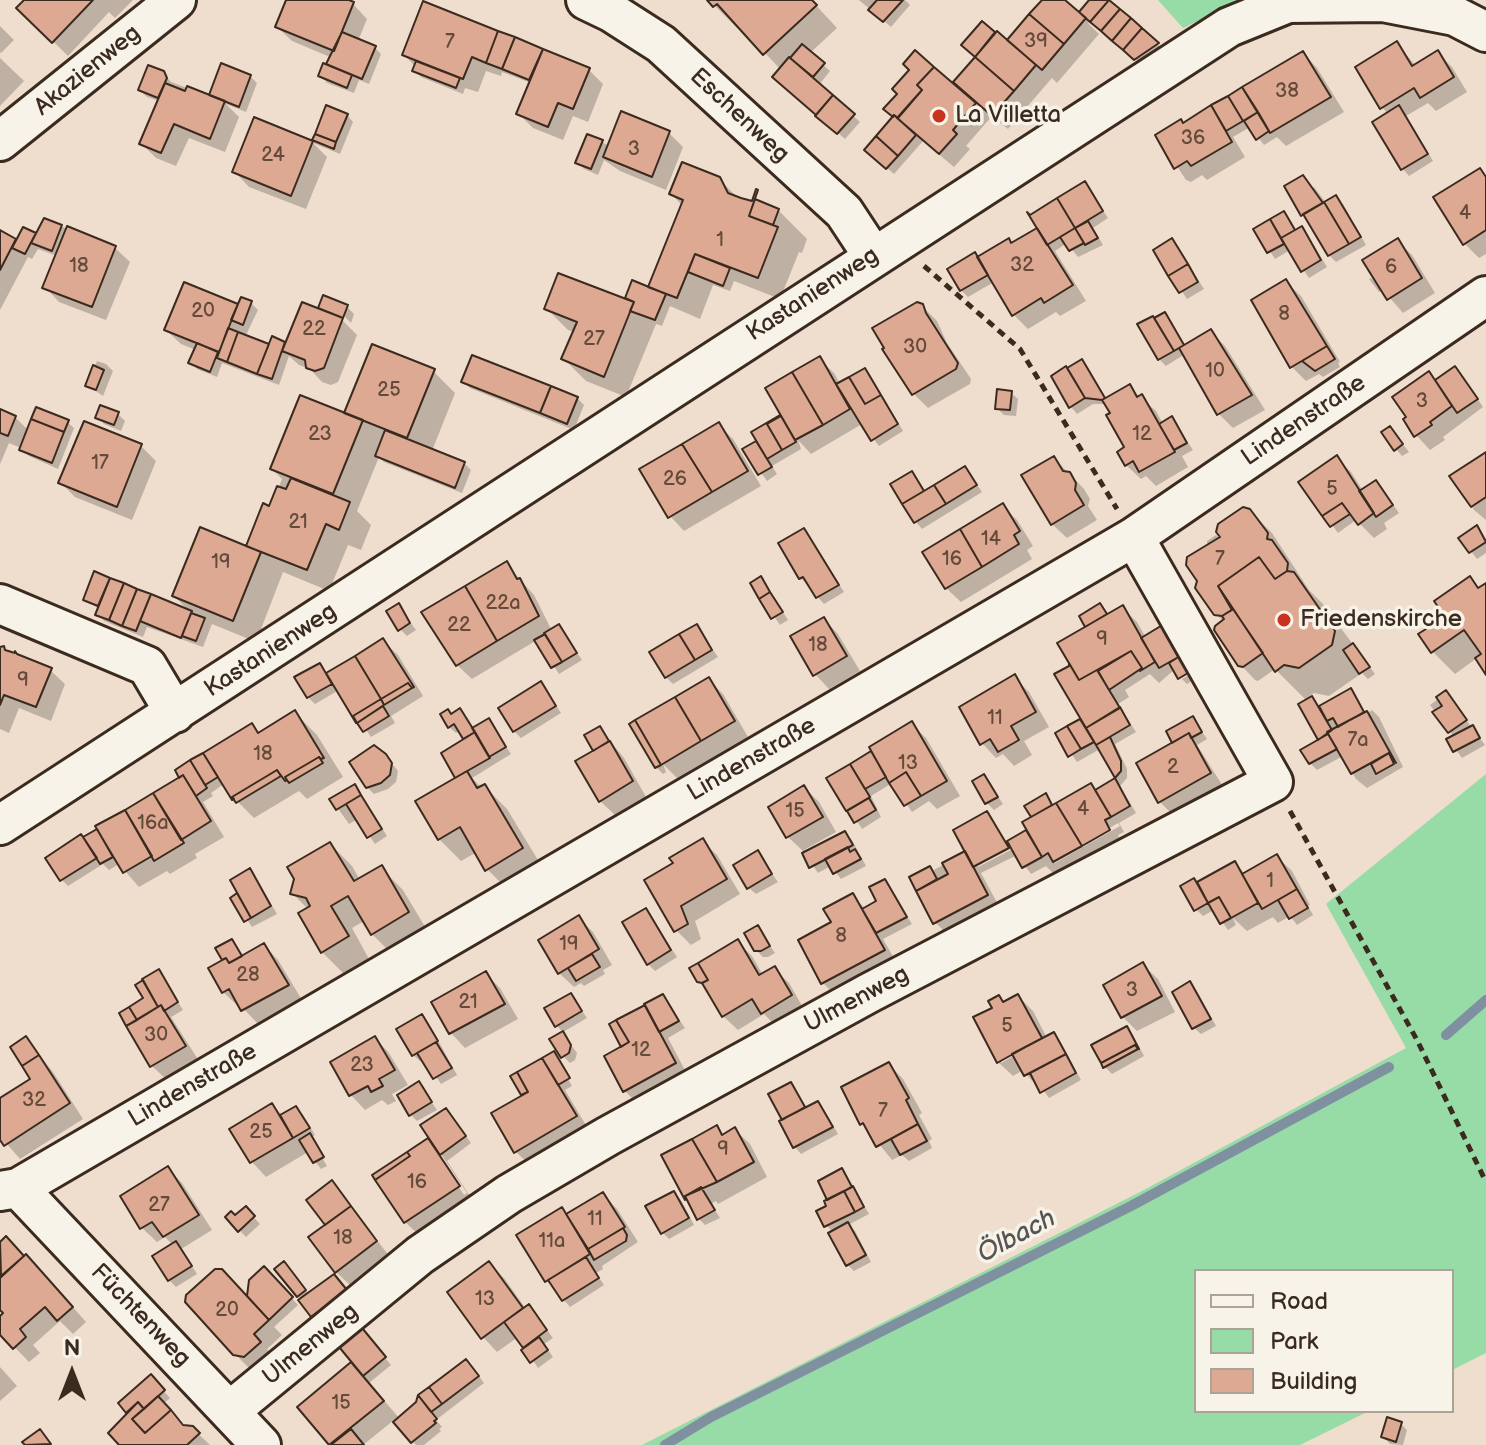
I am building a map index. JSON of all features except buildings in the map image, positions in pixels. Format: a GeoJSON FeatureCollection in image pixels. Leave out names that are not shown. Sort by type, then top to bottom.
{"type":"FeatureCollection","features":[{"type":"Feature","properties":{"kind":"street","name":"Akazienweg"},"geometry":{"type":"LineString","coordinates":[[0,141],[176,0]]}},
{"type":"Feature","properties":{"kind":"street","name":"Eschenweg"},"geometry":{"type":"LineString","coordinates":[[586,0],[661,44],[844,212],[887,247]]}},
{"type":"Feature","properties":{"kind":"street","name":"Kastanienweg"},"geometry":{"type":"LineString","coordinates":[[0,825],[1229,27],[1288,3],[1383,2],[1455,16],[1486,32]]}},
{"type":"Feature","properties":{"kind":"street","name":"Lindenstraße"},"geometry":{"type":"LineString","coordinates":[[9,1190],[1134,537],[1486,296]]}},
{"type":"Feature","properties":{"kind":"street"},"geometry":{"type":"LineString","coordinates":[[1134,537],[1273,782]]}},
{"type":"Feature","properties":{"kind":"street"},"geometry":{"type":"LineString","coordinates":[[0,604],[147,666],[175,713]]}},
{"type":"Feature","properties":{"kind":"street","name":"Ulmenweg"},"geometry":{"type":"LineString","coordinates":[[231,1410],[420,1255],[521,1186],[869,993],[1273,782]]}},
{"type":"Feature","properties":{"kind":"street","name":"Füchtenweg"},"geometry":{"type":"LineString","coordinates":[[9,1190],[231,1410],[261,1445]]}},
{"type":"Feature","properties":{"kind":"path"},"geometry":{"type":"LineString","coordinates":[[887,247],[910,253],[1020,349],[1134,537]]}},
{"type":"Feature","properties":{"kind":"path"},"geometry":{"type":"LineString","coordinates":[[1273,782],[1417,1040],[1486,1182]]}},
{"type":"Feature","properties":{"kind":"green space"},"geometry":{"type":"Polygon","coordinates":[[[1158,0],[1243,0],[1183,28],[1158,0]]]}},
{"type":"Feature","properties":{"kind":"green space"},"geometry":{"type":"Polygon","coordinates":[[[1486,774],[1486,1353],[1454,1369],[1454,1269],[1194,1269],[1194,1413],[1365,1413],[1300,1445],[642,1445],[1142,1191],[1406,1048],[1326,904],[1486,774]]]}},
{"type":"Feature","properties":{"kind":"waterway","name":"Ölbach"},"geometry":{"type":"LineString","coordinates":[[1446,1035],[1486,1000]]}},
{"type":"Feature","properties":{"kind":"waterway","name":"Ölbach"},"geometry":{"type":"LineString","coordinates":[[665,1445],[711,1417],[1131,1206],[1389,1067]]}},
{"type":"Feature","properties":{"kind":"place","name":"La Villetta"},"geometry":{"type":"Point","coordinates":[939,116]}},
{"type":"Feature","properties":{"kind":"place","name":"Friedenskirche"},"geometry":{"type":"Point","coordinates":[1284,620]}}]}
